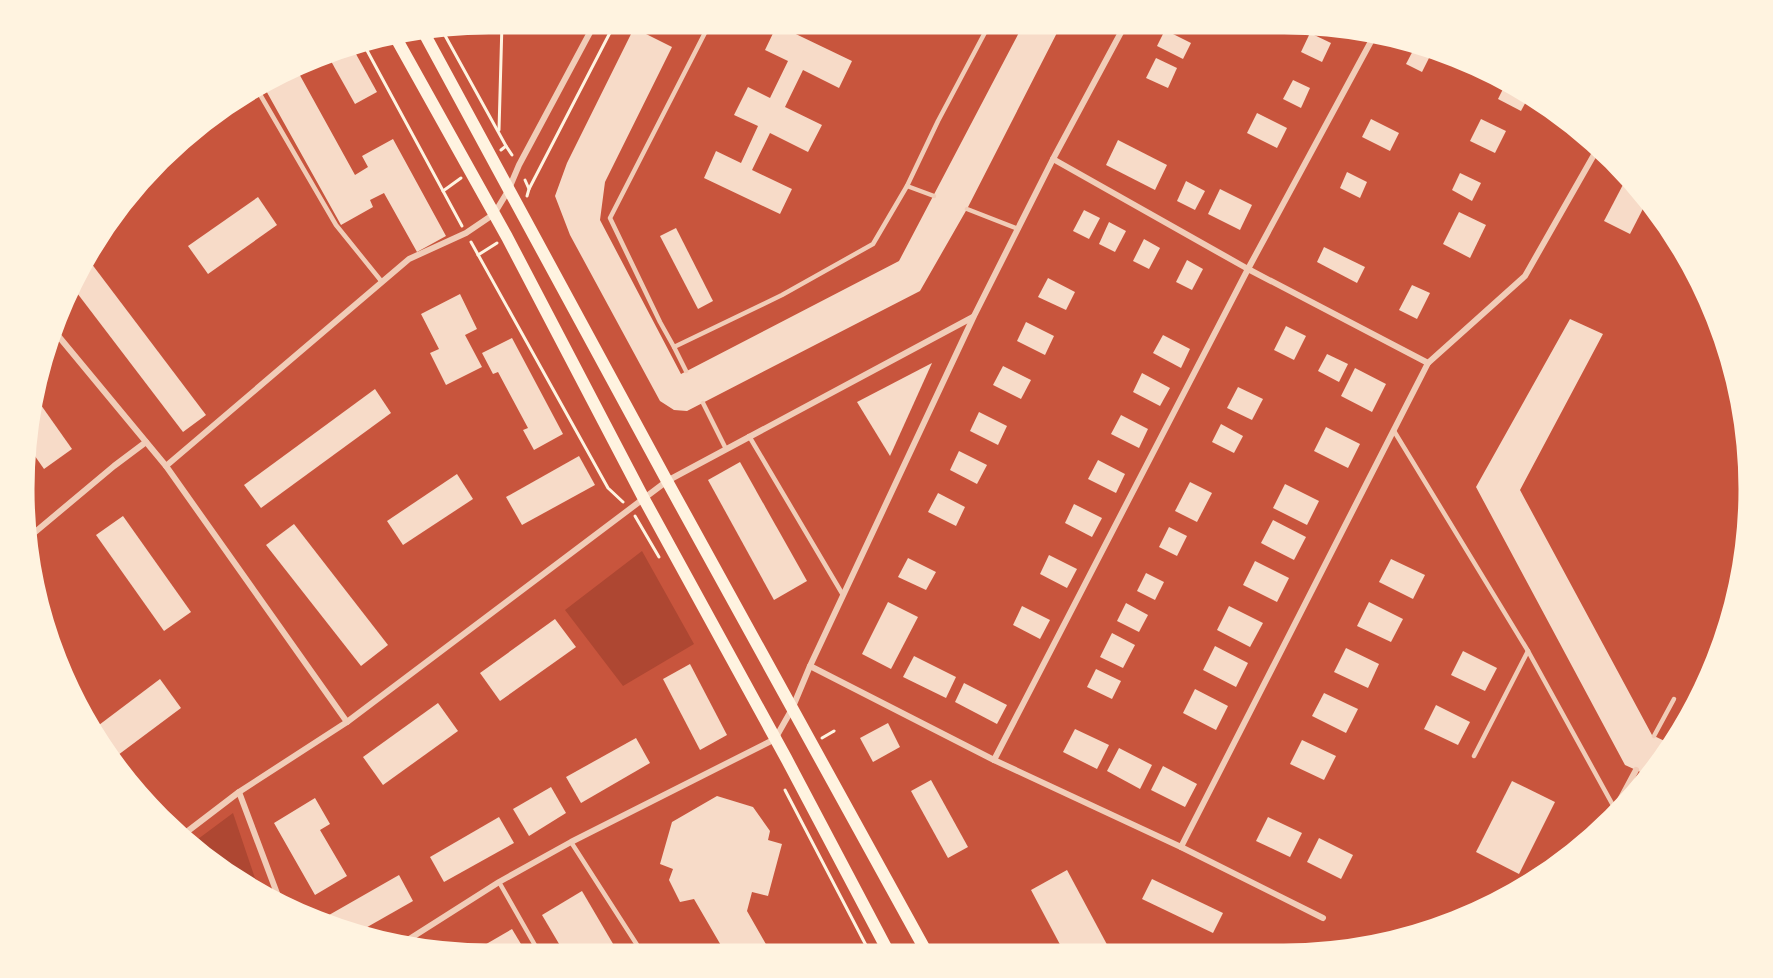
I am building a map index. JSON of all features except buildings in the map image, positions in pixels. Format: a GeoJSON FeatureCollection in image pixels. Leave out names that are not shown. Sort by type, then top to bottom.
{"type":"FeatureCollection","features":[{"type":"Feature","properties":{"kind":"main road"},"geometry":{"type":"LineString","coordinates":[[426,37],[666,481],[923,945]]}},
{"type":"Feature","properties":{"kind":"main road"},"geometry":{"type":"LineString","coordinates":[[398,42],[494,214],[644,499],[885,945]]}},
{"type":"Feature","properties":{"kind":"street"},"geometry":{"type":"LineString","coordinates":[[166,465],[409,259],[466,233],[494,214],[590,33]]}},
{"type":"Feature","properties":{"kind":"street"},"geometry":{"type":"LineString","coordinates":[[412,938],[499,882],[571,842],[775,739],[792,708],[974,316],[1053,159],[1121,33]]}},
{"type":"Feature","properties":{"kind":"street"},"geometry":{"type":"LineString","coordinates":[[994,760],[1248,269],[1371,42]]}},
{"type":"Feature","properties":{"kind":"street"},"geometry":{"type":"LineString","coordinates":[[1180,847],[1428,363],[1525,276],[1594,155]]}},
{"type":"Feature","properties":{"kind":"street"},"geometry":{"type":"LineString","coordinates":[[1053,159],[1248,269],[1428,363]]}},
{"type":"Feature","properties":{"kind":"street"},"geometry":{"type":"LineString","coordinates":[[187,831],[239,792],[347,722],[666,481],[974,316]]}},
{"type":"Feature","properties":{"kind":"street"},"geometry":{"type":"LineString","coordinates":[[59,338],[166,465],[347,722]]}},
{"type":"Feature","properties":{"kind":"street"},"geometry":{"type":"LineString","coordinates":[[35,532],[146,442]]}},
{"type":"Feature","properties":{"kind":"street"},"geometry":{"type":"LineString","coordinates":[[810,666],[994,760],[1180,847],[1323,918]]}},
{"type":"Feature","properties":{"kind":"street"},"geometry":{"type":"LineString","coordinates":[[1626,791],[1636,770]]}},
{"type":"Feature","properties":{"kind":"street"},"geometry":{"type":"LineString","coordinates":[[239,792],[277,892]]}},
{"type":"Feature","properties":{"kind":"lane"},"geometry":{"type":"LineString","coordinates":[[686,370],[610,218],[705,33]]}},
{"type":"Feature","properties":{"kind":"lane"},"geometry":{"type":"LineString","coordinates":[[674,347],[782,295],[873,244],[907,186],[985,33]]}},
{"type":"Feature","properties":{"kind":"lane"},"geometry":{"type":"LineString","coordinates":[[260,95],[336,225],[382,282]]}},
{"type":"Feature","properties":{"kind":"lane"},"geometry":{"type":"LineString","coordinates":[[907,186],[934,196]]}},
{"type":"Feature","properties":{"kind":"lane"},"geometry":{"type":"LineString","coordinates":[[967,209],[1018,230]]}},
{"type":"Feature","properties":{"kind":"lane"},"geometry":{"type":"LineString","coordinates":[[703,403],[726,449]]}},
{"type":"Feature","properties":{"kind":"lane"},"geometry":{"type":"LineString","coordinates":[[1394,431],[1528,651],[1613,804]]}},
{"type":"Feature","properties":{"kind":"lane"},"geometry":{"type":"LineString","coordinates":[[749,436],[843,595]]}},
{"type":"Feature","properties":{"kind":"lane"},"geometry":{"type":"LineString","coordinates":[[1474,756],[1528,651]]}},
{"type":"Feature","properties":{"kind":"lane"},"geometry":{"type":"LineString","coordinates":[[1654,736],[1674,699]]}},
{"type":"Feature","properties":{"kind":"lane"},"geometry":{"type":"LineString","coordinates":[[571,842],[637,945]]}},
{"type":"Feature","properties":{"kind":"lane"},"geometry":{"type":"LineString","coordinates":[[499,882],[535,945]]}},
{"type":"Feature","properties":{"kind":"path"},"geometry":{"type":"LineString","coordinates":[[499,132],[502,33]]}},
{"type":"Feature","properties":{"kind":"path"},"geometry":{"type":"LineString","coordinates":[[529,189],[610,33]]}},
{"type":"Feature","properties":{"kind":"path"},"geometry":{"type":"LineString","coordinates":[[445,35],[506,146]]}},
{"type":"Feature","properties":{"kind":"path"},"geometry":{"type":"LineString","coordinates":[[367,50],[608,488],[631,509],[659,559]]}},
{"type":"Feature","properties":{"kind":"path"},"geometry":{"type":"LineString","coordinates":[[784,786],[866,945]]}},
{"type":"Feature","properties":{"kind":"shaded area"},"geometry":{"type":"Polygon","coordinates":[[[642,551],[694,644],[623,686],[565,610],[642,551]]]}},
{"type":"Feature","properties":{"kind":"shaded area"},"geometry":{"type":"Polygon","coordinates":[[[233,813],[256,881],[211,851],[197,840],[233,813]]]}}]}
